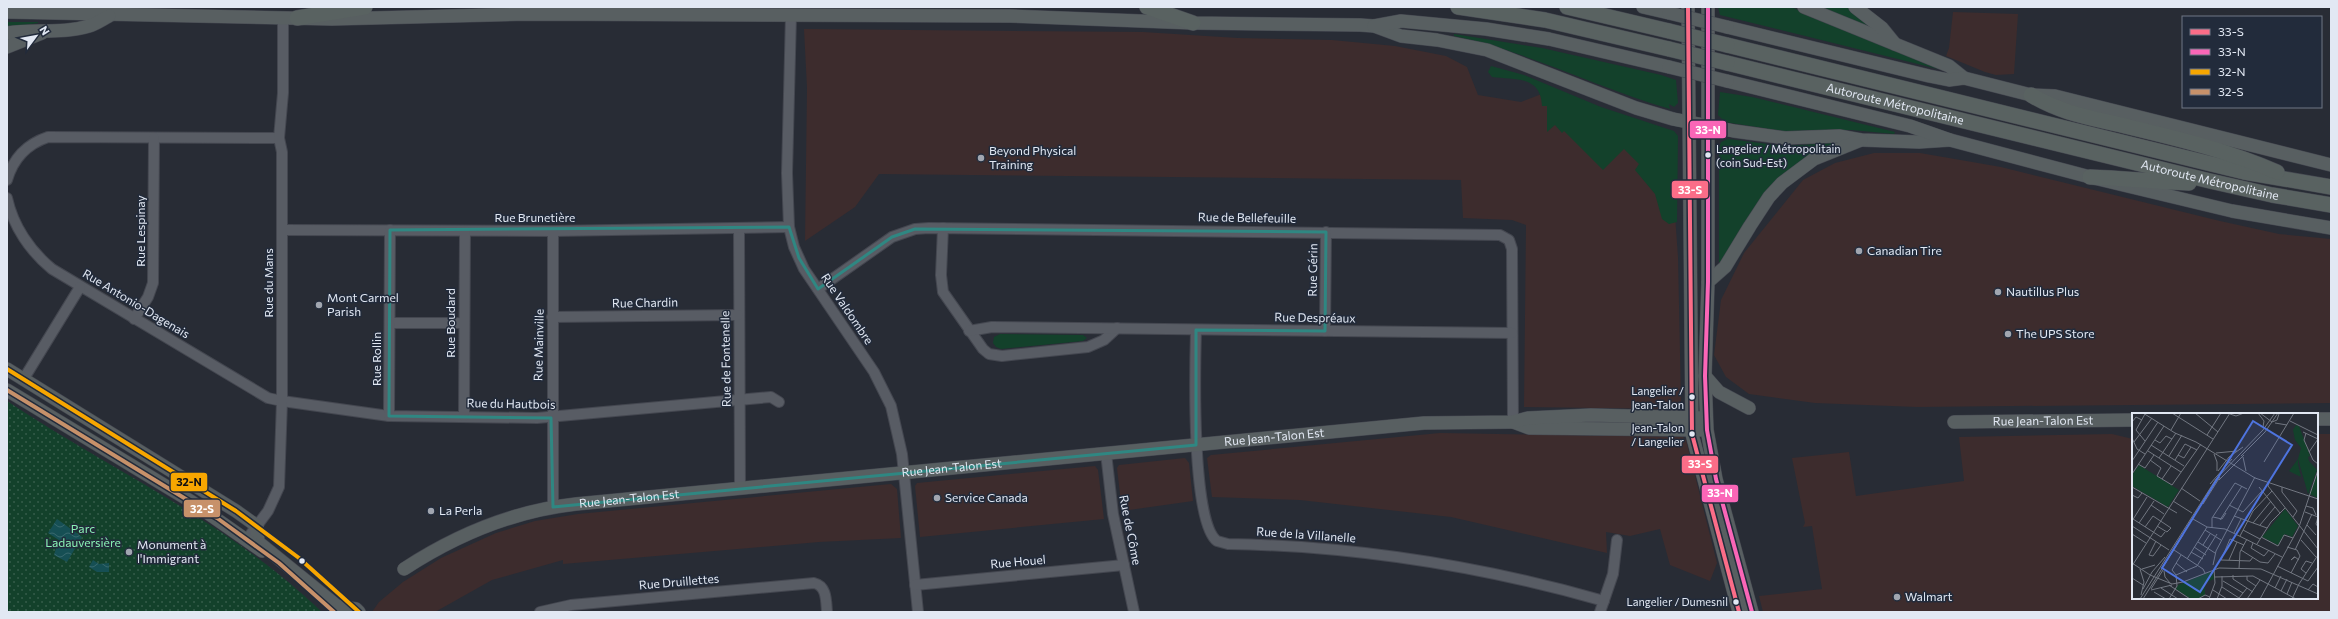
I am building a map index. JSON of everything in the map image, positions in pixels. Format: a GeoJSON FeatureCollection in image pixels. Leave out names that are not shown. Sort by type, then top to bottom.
{"type":"FeatureCollection","features":[{"type":"Feature","properties":{"kind":"highway"},"geometry":{"type":"LineString","coordinates":[[290,18],[365,7]]}},
{"type":"Feature","properties":{"kind":"highway"},"geometry":{"type":"LineString","coordinates":[[1147,7],[1193,23]]}},
{"type":"Feature","properties":{"kind":"highway","name":"Autoroute Métropolitaine"},"geometry":{"type":"LineString","coordinates":[[1458,7],[1546,20],[2228,186],[2331,204]]}},
{"type":"Feature","properties":{"kind":"highway","name":"Autoroute Métropolitaine"},"geometry":{"type":"LineString","coordinates":[[1566,7],[2229,168],[2302,183],[2331,187]]}},
{"type":"Feature","properties":{"kind":"highway"},"geometry":{"type":"LineString","coordinates":[[2031,95],[2051,107],[2063,111],[2190,142],[2247,158],[2302,183]]}},
{"type":"Feature","properties":{"kind":"highway"},"geometry":{"type":"LineString","coordinates":[[2090,178],[2136,178],[2155,182],[2228,186]]}},
{"type":"Feature","properties":{"kind":"main road"},"geometry":{"type":"LineString","coordinates":[[1643,7],[1929,76],[1949,80],[1964,78],[2031,95],[2055,96],[2328,162]]}},
{"type":"Feature","properties":{"kind":"main road"},"geometry":{"type":"LineString","coordinates":[[1688,7],[1692,423],[1711,513],[1739,612]]}},
{"type":"Feature","properties":{"kind":"main road"},"geometry":{"type":"LineString","coordinates":[[1708,7],[1708,282],[1705,376],[1707,424],[1714,470],[1752,612]]}},
{"type":"Feature","properties":{"kind":"main road"},"geometry":{"type":"LineString","coordinates":[[1804,7],[1896,46],[1949,66],[1964,78]]}},
{"type":"Feature","properties":{"kind":"main road"},"geometry":{"type":"LineString","coordinates":[[1855,7],[1882,28],[1896,46]]}},
{"type":"Feature","properties":{"kind":"main road"},"geometry":{"type":"LineString","coordinates":[[7,12],[87,13],[109,16],[350,19],[519,14],[1010,16],[1193,23],[1336,24],[1374,26],[1401,21],[1486,29],[1549,39],[1910,126],[1950,140],[2090,178],[2225,209],[2331,228]]}},
{"type":"Feature","properties":{"kind":"main road"},"geometry":{"type":"LineString","coordinates":[[7,33],[23,31],[43,32],[89,26],[109,16]]}},
{"type":"Feature","properties":{"kind":"main road"},"geometry":{"type":"LineString","coordinates":[[1374,26],[1400,36],[1437,40],[1487,50],[1603,97],[1648,112],[1708,126],[1771,137],[1846,136],[1861,140],[1919,142],[1950,140]]}},
{"type":"Feature","properties":{"kind":"main road"},"geometry":{"type":"LineString","coordinates":[[7,47],[43,32]]}},
{"type":"Feature","properties":{"kind":"main road"},"geometry":{"type":"LineString","coordinates":[[1708,282],[1725,267],[1754,220],[1782,183],[1814,159],[1861,140]]}},
{"type":"Feature","properties":{"kind":"main road"},"geometry":{"type":"LineString","coordinates":[[7,369],[208,492],[257,526],[258,542],[337,606],[356,611]]}},
{"type":"Feature","properties":{"kind":"main road"},"geometry":{"type":"LineString","coordinates":[[1705,376],[1719,392],[1749,408]]}},
{"type":"Feature","properties":{"kind":"main road"},"geometry":{"type":"LineString","coordinates":[[7,390],[192,502],[290,572],[334,612]]}},
{"type":"Feature","properties":{"kind":"main road"},"geometry":{"type":"LineString","coordinates":[[2318,419],[2331,419]]}},
{"type":"Feature","properties":{"kind":"main road","name":"Rue Jean-Talon Est"},"geometry":{"type":"LineString","coordinates":[[1954,422],[2132,420]]}},
{"type":"Feature","properties":{"kind":"main road","name":"Rue Jean-Talon Est"},"geometry":{"type":"LineString","coordinates":[[404,569],[440,546],[477,529],[513,517],[553,507],[1424,423],[1513,422],[1529,428],[1692,423],[1707,424]]}},
{"type":"Feature","properties":{"kind":"street","name":"Rue Valdombre"},"geometry":{"type":"LineString","coordinates":[[791,15],[787,173],[789,227],[799,258],[874,372],[887,395],[897,427],[904,472],[918,612]]}},
{"type":"Feature","properties":{"kind":"street","name":"Rue du Mans"},"geometry":{"type":"LineString","coordinates":[[247,540],[279,491],[282,401],[282,152],[279,138],[290,18]]}},
{"type":"Feature","properties":{"kind":"street"},"geometry":{"type":"LineString","coordinates":[[7,180],[12,165],[24,151],[39,140],[48,138],[279,138]]}},
{"type":"Feature","properties":{"kind":"street","name":"Rue Lespinay"},"geometry":{"type":"LineString","coordinates":[[134,319],[148,297],[153,283],[154,138]]}},
{"type":"Feature","properties":{"kind":"street","name":"Rue Antonio-Dagenais"},"geometry":{"type":"LineString","coordinates":[[7,198],[10,220],[38,256],[52,268],[80,287],[268,398],[282,401]]}},
{"type":"Feature","properties":{"kind":"street","name":"Rue Brunetière"},"geometry":{"type":"LineString","coordinates":[[282,230],[553,231],[789,227]]}},
{"type":"Feature","properties":{"kind":"street"},"geometry":{"type":"LineString","coordinates":[[943,228],[941,275],[943,292],[969,331],[989,354],[1002,356],[1088,347],[1104,340],[1117,328]]}},
{"type":"Feature","properties":{"kind":"street","name":"Rue de Bellefeuille"},"geometry":{"type":"LineString","coordinates":[[818,289],[892,237],[915,229],[943,228],[1492,234],[1505,237],[1512,249],[1513,422]]}},
{"type":"Feature","properties":{"kind":"street","name":"Rue de Fontenelle"},"geometry":{"type":"LineString","coordinates":[[739,229],[738,315],[740,488]]}},
{"type":"Feature","properties":{"kind":"street","name":"Rue Rollin"},"geometry":{"type":"LineString","coordinates":[[389,416],[390,230]]}},
{"type":"Feature","properties":{"kind":"street","name":"Rue Boudard"},"geometry":{"type":"LineString","coordinates":[[464,416],[465,231]]}},
{"type":"Feature","properties":{"kind":"street","name":"Rue Mainville"},"geometry":{"type":"LineString","coordinates":[[553,231],[553,507]]}},
{"type":"Feature","properties":{"kind":"street","name":"Rue Gérin"},"geometry":{"type":"LineString","coordinates":[[1325,331],[1326,232]]}},
{"type":"Feature","properties":{"kind":"street"},"geometry":{"type":"LineString","coordinates":[[23,380],[80,287]]}},
{"type":"Feature","properties":{"kind":"street","name":"Rue Chardin"},"geometry":{"type":"LineString","coordinates":[[552,318],[738,315]]}},
{"type":"Feature","properties":{"kind":"street"},"geometry":{"type":"LineString","coordinates":[[390,323],[464,323]]}},
{"type":"Feature","properties":{"kind":"street","name":"Rue Despréaux"},"geometry":{"type":"LineString","coordinates":[[969,331],[992,327],[1512,333]]}},
{"type":"Feature","properties":{"kind":"street","name":"Rue de la Villanelle"},"geometry":{"type":"LineString","coordinates":[[1196,330],[1196,445],[1201,493],[1209,530],[1213,539],[1222,543],[1319,548],[1402,557],[1522,579],[1604,601]]}},
{"type":"Feature","properties":{"kind":"street","name":"Rue du Hautbois"},"geometry":{"type":"LineString","coordinates":[[282,401],[389,416],[552,418],[771,397],[779,402]]}},
{"type":"Feature","properties":{"kind":"street","name":"Rue de Côme"},"geometry":{"type":"LineString","coordinates":[[1106,453],[1110,502],[1134,612]]}},
{"type":"Feature","properties":{"kind":"street"},"geometry":{"type":"LineString","coordinates":[[1600,612],[1613,574],[1617,540]]}},
{"type":"Feature","properties":{"kind":"street","name":"Rue Houel"},"geometry":{"type":"LineString","coordinates":[[915,584],[1124,566]]}},
{"type":"Feature","properties":{"kind":"street","name":"Rue Druillettes"},"geometry":{"type":"LineString","coordinates":[[540,612],[571,605],[808,584],[820,585],[824,592],[827,612]]}},
{"type":"Feature","properties":{"kind":"highlighted area"},"geometry":{"type":"Polygon","coordinates":[[[789,227],[799,258],[818,289],[892,237],[915,229],[1326,232],[1325,331],[1196,330],[1196,445],[553,507],[551,418],[389,416],[390,230],[789,227]]]}},
{"type":"Feature","properties":{"kind":"shaded area"},"geometry":{"type":"Polygon","coordinates":[[[1953,12],[2018,14],[2014,74],[1996,75],[1946,56],[1949,48],[1953,12]]]}},
{"type":"Feature","properties":{"kind":"shaded area"},"geometry":{"type":"Polygon","coordinates":[[[804,29],[1143,32],[1238,38],[1332,40],[1395,46],[1446,56],[1467,67],[1478,95],[1521,102],[1547,92],[1670,144],[1678,257],[1681,401],[1675,409],[1524,407],[1526,225],[1512,220],[1463,218],[1461,180],[879,174],[855,207],[805,241],[807,88],[804,29]]]}},
{"type":"Feature","properties":{"kind":"shaded area"},"geometry":{"type":"Polygon","coordinates":[[[1874,153],[1920,153],[2001,167],[2279,234],[2331,239],[2331,403],[1917,407],[1815,403],[1749,394],[1726,377],[1714,355],[1721,300],[1744,253],[1803,180],[1835,163],[1874,153]]]}},
{"type":"Feature","properties":{"kind":"shaded area"},"geometry":{"type":"Polygon","coordinates":[[[1440,433],[1683,437],[1686,440],[1717,563],[1710,581],[1670,565],[1660,529],[1630,536],[1606,532],[1607,553],[1451,517],[1300,500],[1212,497],[1207,458],[1211,455],[1440,433]]]}},
{"type":"Feature","properties":{"kind":"shaded area"},"geometry":{"type":"Polygon","coordinates":[[[2112,434],[2132,439],[2132,599],[2318,599],[2318,434],[2331,434],[2331,612],[1763,612],[1759,596],[1822,589],[1812,526],[1803,527],[1805,523],[1792,458],[1849,452],[1856,496],[1964,481],[1959,437],[2112,434]]]}},
{"type":"Feature","properties":{"kind":"shaded area"},"geometry":{"type":"Polygon","coordinates":[[[1185,458],[1189,463],[1193,501],[1122,511],[1117,468],[1119,465],[1185,458]]]}},
{"type":"Feature","properties":{"kind":"shaded area"},"geometry":{"type":"Polygon","coordinates":[[[1095,466],[1098,470],[1104,519],[920,537],[915,486],[917,483],[1095,466]]]}},
{"type":"Feature","properties":{"kind":"shaded area"},"geometry":{"type":"Polygon","coordinates":[[[891,484],[897,489],[901,538],[819,542],[563,564],[563,560],[492,580],[435,612],[372,612],[379,602],[403,582],[441,558],[496,533],[535,521],[578,514],[891,484]]]}},
{"type":"Feature","properties":{"kind":"green space"},"geometry":{"type":"Polygon","coordinates":[[[1718,7],[1791,7],[1939,68],[1938,69],[1720,15],[1718,7]]]}},
{"type":"Feature","properties":{"kind":"green space"},"geometry":{"type":"Polygon","coordinates":[[[1822,7],[1849,7],[1872,27],[1872,29],[1822,7]]]}},
{"type":"Feature","properties":{"kind":"green space"},"geometry":{"type":"Polygon","coordinates":[[[7,22],[38,22],[38,23],[7,28],[7,22]]]}},
{"type":"Feature","properties":{"kind":"green space"},"geometry":{"type":"Polygon","coordinates":[[[1454,34],[1542,48],[1661,75],[1676,80],[1678,103],[1674,107],[1669,104],[1670,109],[1616,91],[1536,60],[1454,36],[1454,34]]]}},
{"type":"Feature","properties":{"kind":"green space"},"geometry":{"type":"Polygon","coordinates":[[[1491,66],[1524,75],[1601,107],[1674,131],[1678,136],[1677,222],[1669,224],[1662,219],[1655,194],[1635,170],[1639,164],[1624,149],[1603,170],[1564,131],[1562,133],[1555,125],[1547,132],[1547,106],[1542,106],[1537,89],[1532,84],[1517,79],[1492,77],[1488,72],[1491,66]]]}},
{"type":"Feature","properties":{"kind":"green space"},"geometry":{"type":"Polygon","coordinates":[[[1720,92],[1752,97],[1895,132],[1894,134],[1852,130],[1782,131],[1725,122],[1718,115],[1720,92]]]}},
{"type":"Feature","properties":{"kind":"green space"},"geometry":{"type":"Polygon","coordinates":[[[1728,139],[1783,146],[1834,143],[1835,145],[1812,155],[1721,263],[1719,262],[1719,148],[1721,142],[1728,139]]]}},
{"type":"Feature","properties":{"kind":"green space"},"geometry":{"type":"Polygon","coordinates":[[[1000,334],[1083,335],[1087,338],[1083,341],[1001,349],[996,347],[993,343],[994,337],[1000,334]]]}},
{"type":"Feature","properties":{"kind":"green space","name":"Parc Ladauversière"},"geometry":{"type":"Polygon","coordinates":[[[7,401],[47,427],[169,499],[249,551],[286,580],[322,612],[7,612],[7,401]]]}},
{"type":"Feature","properties":{"kind":"water"},"geometry":{"type":"Polygon","coordinates":[[[57,519],[82,537],[67,562],[54,555],[57,545],[65,544],[48,533],[57,519]]]}},
{"type":"Feature","properties":{"kind":"water"},"geometry":{"type":"Polygon","coordinates":[[[93,560],[99,564],[109,563],[109,572],[97,572],[89,567],[93,560]]]}},
{"type":"Feature","properties":{"kind":"transit line","name":"33-S"},"geometry":{"type":"LineString","coordinates":[[1688,7],[1692,434],[1739,612]]}},
{"type":"Feature","properties":{"kind":"transit line","name":"33-N"},"geometry":{"type":"LineString","coordinates":[[1708,7],[1708,282],[1705,376],[1707,430],[1716,479],[1752,612]]}},
{"type":"Feature","properties":{"kind":"transit line","name":"32-N"},"geometry":{"type":"LineString","coordinates":[[7,369],[236,511],[299,558],[359,612]]}},
{"type":"Feature","properties":{"kind":"transit line","name":"32-S"},"geometry":{"type":"LineString","coordinates":[[7,390],[217,518],[279,563],[334,612]]}},
{"type":"Feature","properties":{"kind":"place","name":"Langelier / Métropolitain (coin Sud-Est)"},"geometry":{"type":"Point","coordinates":[1708,155]}},
{"type":"Feature","properties":{"kind":"place","name":"Beyond Physical Training"},"geometry":{"type":"Point","coordinates":[981,158]}},
{"type":"Feature","properties":{"kind":"place","name":"Canadian Tire"},"geometry":{"type":"Point","coordinates":[1859,251]}},
{"type":"Feature","properties":{"kind":"place","name":"Nautillus Plus"},"geometry":{"type":"Point","coordinates":[1998,292]}},
{"type":"Feature","properties":{"kind":"place","name":"Mont Carmel Parish"},"geometry":{"type":"Point","coordinates":[319,305]}},
{"type":"Feature","properties":{"kind":"place","name":"The UPS Store"},"geometry":{"type":"Point","coordinates":[2008,334]}},
{"type":"Feature","properties":{"kind":"place","name":"Langelier / Jean-Talon"},"geometry":{"type":"Point","coordinates":[1692,397]}},
{"type":"Feature","properties":{"kind":"place","name":"Jean-Talon / Langelier"},"geometry":{"type":"Point","coordinates":[1692,434]}},
{"type":"Feature","properties":{"kind":"place","name":"Service Canada"},"geometry":{"type":"Point","coordinates":[937,498]}},
{"type":"Feature","properties":{"kind":"place","name":"La Perla"},"geometry":{"type":"Point","coordinates":[431,511]}},
{"type":"Feature","properties":{"kind":"place","name":"Monument à l'Immigrant"},"geometry":{"type":"Point","coordinates":[129,552]}},
{"type":"Feature","properties":{"kind":"place","name":"Walmart"},"geometry":{"type":"Point","coordinates":[1897,597]}},
{"type":"Feature","properties":{"kind":"place","name":"Langelier / Dumesnil"},"geometry":{"type":"Point","coordinates":[1736,602]}}]}
